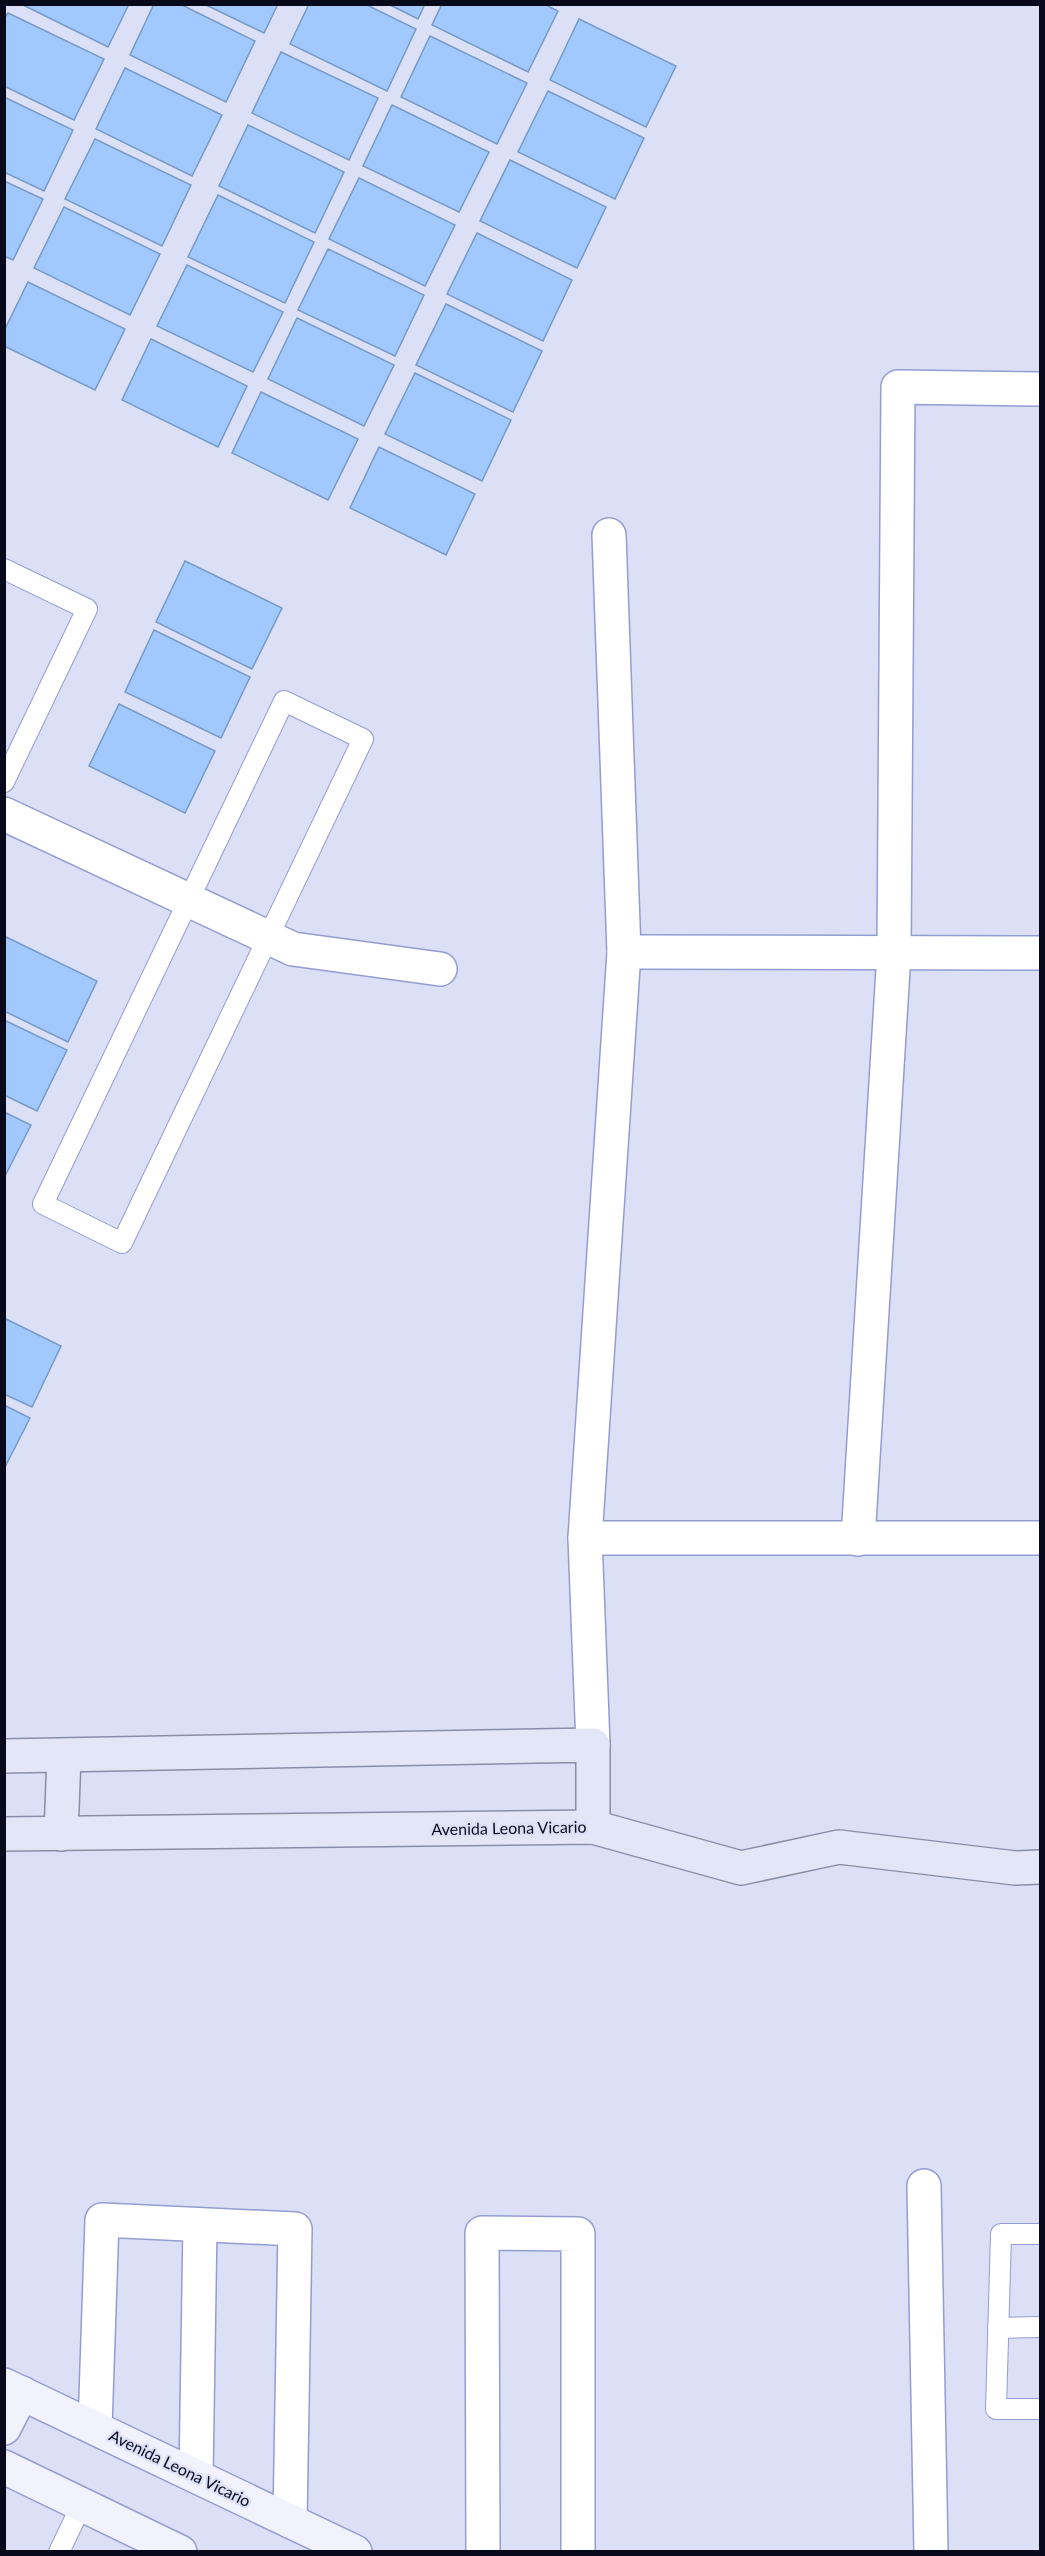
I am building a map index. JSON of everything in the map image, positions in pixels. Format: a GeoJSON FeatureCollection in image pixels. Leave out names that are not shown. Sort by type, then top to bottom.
{"type":"FeatureCollection","features":[{"type":"Feature","properties":{"kind":"main road"},"geometry":{"type":"LineString","coordinates":[[4,1756],[592,1744],[592,1827]]}},
{"type":"Feature","properties":{"kind":"main road"},"geometry":{"type":"LineString","coordinates":[[61,1834],[64,1756]]}},
{"type":"Feature","properties":{"kind":"main road","name":"Avenida Leona Vicario"},"geometry":{"type":"LineString","coordinates":[[4,1834],[592,1827],[741,1868],[839,1847],[1015,1868],[1041,1867]]}},
{"type":"Feature","properties":{"kind":"main road"},"geometry":{"type":"LineString","coordinates":[[4,2428],[13,2389]]}},
{"type":"Feature","properties":{"kind":"main road","name":"Avenida Leona Vicario"},"geometry":{"type":"LineString","coordinates":[[13,2389],[355,2552]]}},
{"type":"Feature","properties":{"kind":"main road"},"geometry":{"type":"LineString","coordinates":[[4,2467],[180,2551]]}},
{"type":"Feature","properties":{"kind":"street"},"geometry":{"type":"LineString","coordinates":[[858,1539],[894,953],[898,387],[1041,389]]}},
{"type":"Feature","properties":{"kind":"street"},"geometry":{"type":"LineString","coordinates":[[592,1744],[585,1538],[624,952],[609,535]]}},
{"type":"Feature","properties":{"kind":"street"},"geometry":{"type":"LineString","coordinates":[[4,814],[293,949],[440,969]]}},
{"type":"Feature","properties":{"kind":"street"},"geometry":{"type":"LineString","coordinates":[[624,952],[1041,953]]}},
{"type":"Feature","properties":{"kind":"street"},"geometry":{"type":"LineString","coordinates":[[585,1538],[1041,1538]]}},
{"type":"Feature","properties":{"kind":"street"},"geometry":{"type":"LineString","coordinates":[[924,2186],[931,2552]]}},
{"type":"Feature","properties":{"kind":"street"},"geometry":{"type":"LineString","coordinates":[[95,2427],[102,2220],[295,2229],[290,2521]]}},
{"type":"Feature","properties":{"kind":"street"},"geometry":{"type":"LineString","coordinates":[[196,2476],[200,2225]]}},
{"type":"Feature","properties":{"kind":"street"},"geometry":{"type":"LineString","coordinates":[[483,2552],[482,2233],[578,2234],[578,2552]]}},
{"type":"Feature","properties":{"kind":"lane"},"geometry":{"type":"LineString","coordinates":[[4,782],[87,609],[6,573]]}},
{"type":"Feature","properties":{"kind":"lane"},"geometry":{"type":"LineString","coordinates":[[284,701],[363,739],[268,937],[122,1243],[43,1204],[284,701]]}},
{"type":"Feature","properties":{"kind":"lane"},"geometry":{"type":"LineString","coordinates":[[1041,2234],[1001,2234],[996,2409],[1041,2409]]}},
{"type":"Feature","properties":{"kind":"lane"},"geometry":{"type":"LineString","coordinates":[[998,2328],[1041,2327]]}},
{"type":"Feature","properties":{"kind":"lane"},"geometry":{"type":"LineString","coordinates":[[59,2552],[82,2504]]}},
{"type":"Feature","properties":{"kind":"building"},"geometry":{"type":"Polygon","coordinates":[[[21,4],[129,4],[108,47],[21,4]]]}},
{"type":"Feature","properties":{"kind":"building"},"geometry":{"type":"Polygon","coordinates":[[[154,4],[180,4],[255,41],[226,102],[130,55],[154,4]]]}},
{"type":"Feature","properties":{"kind":"building"},"geometry":{"type":"Polygon","coordinates":[[[204,4],[278,4],[264,33],[204,4]]]}},
{"type":"Feature","properties":{"kind":"building"},"geometry":{"type":"Polygon","coordinates":[[[309,4],[365,4],[416,29],[387,91],[290,44],[309,4]]]}},
{"type":"Feature","properties":{"kind":"building"},"geometry":{"type":"Polygon","coordinates":[[[388,4],[425,4],[418,19],[388,4]]]}},
{"type":"Feature","properties":{"kind":"building"},"geometry":{"type":"Polygon","coordinates":[[[442,4],[544,4],[558,11],[528,72],[432,25],[442,4]]]}},
{"type":"Feature","properties":{"kind":"building"},"geometry":{"type":"Polygon","coordinates":[[[8,13],[104,59],[74,120],[4,86],[4,19],[8,13]]]}},
{"type":"Feature","properties":{"kind":"building"},"geometry":{"type":"Polygon","coordinates":[[[579,19],[676,66],[646,127],[550,80],[579,19]]]}},
{"type":"Feature","properties":{"kind":"building"},"geometry":{"type":"Polygon","coordinates":[[[430,36],[527,83],[497,144],[401,97],[430,36]]]}},
{"type":"Feature","properties":{"kind":"building"},"geometry":{"type":"Polygon","coordinates":[[[281,52],[378,98],[349,160],[252,113],[281,52]]]}},
{"type":"Feature","properties":{"kind":"building"},"geometry":{"type":"Polygon","coordinates":[[[125,68],[222,115],[192,176],[96,129],[125,68]]]}},
{"type":"Feature","properties":{"kind":"building"},"geometry":{"type":"Polygon","coordinates":[[[548,91],[644,138],[615,199],[518,152],[548,91]]]}},
{"type":"Feature","properties":{"kind":"building"},"geometry":{"type":"Polygon","coordinates":[[[4,97],[73,130],[44,191],[4,172],[4,97]]]}},
{"type":"Feature","properties":{"kind":"building"},"geometry":{"type":"Polygon","coordinates":[[[392,105],[489,152],[459,212],[363,166],[392,105]]]}},
{"type":"Feature","properties":{"kind":"building"},"geometry":{"type":"Polygon","coordinates":[[[248,125],[344,172],[315,233],[219,186],[248,125]]]}},
{"type":"Feature","properties":{"kind":"building"},"geometry":{"type":"Polygon","coordinates":[[[95,139],[191,185],[162,246],[65,199],[95,139]]]}},
{"type":"Feature","properties":{"kind":"building"},"geometry":{"type":"Polygon","coordinates":[[[510,160],[606,207],[577,268],[480,221],[510,160]]]}},
{"type":"Feature","properties":{"kind":"building"},"geometry":{"type":"Polygon","coordinates":[[[359,178],[455,225],[425,286],[329,239],[359,178]]]}},
{"type":"Feature","properties":{"kind":"building"},"geometry":{"type":"Polygon","coordinates":[[[4,181],[43,199],[13,260],[4,256],[4,181]]]}},
{"type":"Feature","properties":{"kind":"building"},"geometry":{"type":"Polygon","coordinates":[[[218,195],[314,242],[285,303],[188,257],[218,195]]]}},
{"type":"Feature","properties":{"kind":"building"},"geometry":{"type":"Polygon","coordinates":[[[64,207],[160,254],[130,315],[34,268],[64,207]]]}},
{"type":"Feature","properties":{"kind":"building"},"geometry":{"type":"Polygon","coordinates":[[[477,233],[572,280],[543,341],[447,294],[477,233]]]}},
{"type":"Feature","properties":{"kind":"building"},"geometry":{"type":"Polygon","coordinates":[[[328,249],[424,295],[395,356],[298,310],[328,249]]]}},
{"type":"Feature","properties":{"kind":"building"},"geometry":{"type":"Polygon","coordinates":[[[187,265],[283,312],[253,372],[157,326],[187,265]]]}},
{"type":"Feature","properties":{"kind":"building"},"geometry":{"type":"Polygon","coordinates":[[[28,282],[125,329],[95,390],[4,346],[4,331],[28,282]]]}},
{"type":"Feature","properties":{"kind":"building"},"geometry":{"type":"Polygon","coordinates":[[[446,304],[542,351],[513,412],[416,365],[446,304]]]}},
{"type":"Feature","properties":{"kind":"building"},"geometry":{"type":"Polygon","coordinates":[[[297,318],[394,365],[364,426],[268,379],[297,318]]]}},
{"type":"Feature","properties":{"kind":"building"},"geometry":{"type":"Polygon","coordinates":[[[151,339],[247,386],[218,447],[122,400],[151,339]]]}},
{"type":"Feature","properties":{"kind":"building"},"geometry":{"type":"Polygon","coordinates":[[[415,373],[511,420],[482,481],[385,434],[415,373]]]}},
{"type":"Feature","properties":{"kind":"building"},"geometry":{"type":"Polygon","coordinates":[[[261,392],[358,439],[328,500],[232,453],[261,392]]]}},
{"type":"Feature","properties":{"kind":"building"},"geometry":{"type":"Polygon","coordinates":[[[379,447],[475,494],[446,555],[350,508],[379,447]]]}},
{"type":"Feature","properties":{"kind":"building"},"geometry":{"type":"Polygon","coordinates":[[[185,561],[282,608],[252,669],[156,622],[185,561]]]}},
{"type":"Feature","properties":{"kind":"building"},"geometry":{"type":"Polygon","coordinates":[[[154,630],[250,677],[221,738],[125,692],[154,630]]]}},
{"type":"Feature","properties":{"kind":"building"},"geometry":{"type":"Polygon","coordinates":[[[119,704],[215,751],[185,813],[89,766],[119,704]]]}},
{"type":"Feature","properties":{"kind":"building"},"geometry":{"type":"Polygon","coordinates":[[[4,936],[97,981],[68,1042],[4,1011],[4,936]]]}},
{"type":"Feature","properties":{"kind":"building"},"geometry":{"type":"Polygon","coordinates":[[[4,1020],[67,1050],[37,1111],[4,1095],[4,1020]]]}},
{"type":"Feature","properties":{"kind":"building"},"geometry":{"type":"Polygon","coordinates":[[[4,1112],[31,1125],[4,1178],[4,1112]]]}},
{"type":"Feature","properties":{"kind":"building"},"geometry":{"type":"Polygon","coordinates":[[[4,1318],[61,1346],[32,1407],[4,1394],[4,1318]]]}},
{"type":"Feature","properties":{"kind":"building"},"geometry":{"type":"Polygon","coordinates":[[[4,1405],[30,1418],[4,1469],[4,1405]]]}}]}
